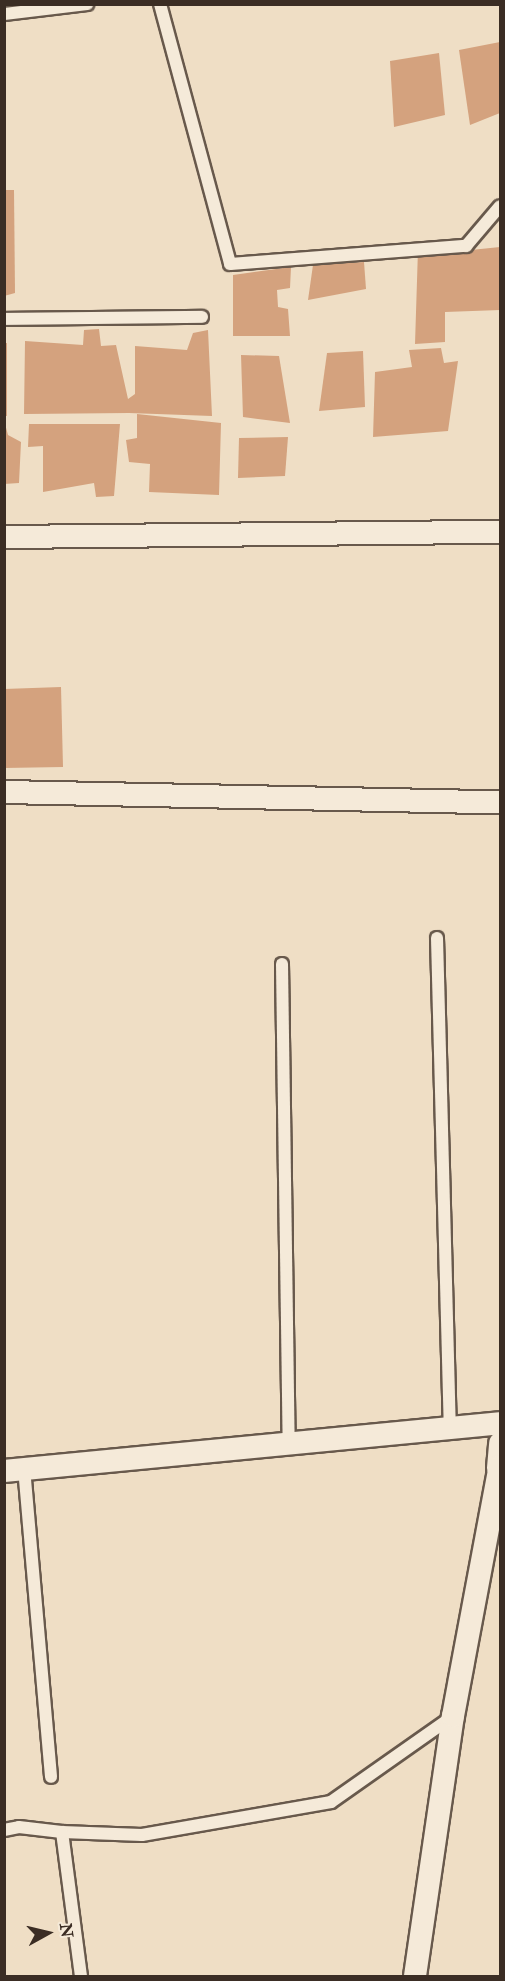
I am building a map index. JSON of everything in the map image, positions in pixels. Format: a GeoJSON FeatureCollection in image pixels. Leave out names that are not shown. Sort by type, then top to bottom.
{"type":"FeatureCollection","features":[{"type":"Feature","properties":{"kind":"street"},"geometry":{"type":"LineString","coordinates":[[4,537],[501,532]]}},
{"type":"Feature","properties":{"kind":"street"},"geometry":{"type":"LineString","coordinates":[[4,792],[501,802]]}},
{"type":"Feature","properties":{"kind":"street"},"geometry":{"type":"LineString","coordinates":[[14,1469],[501,1422]]}},
{"type":"Feature","properties":{"kind":"street"},"geometry":{"type":"LineString","coordinates":[[415,1977],[453,1716],[499,1467],[501,1443]]}},
{"type":"Feature","properties":{"kind":"lane"},"geometry":{"type":"LineString","coordinates":[[4,14],[87,4]]}},
{"type":"Feature","properties":{"kind":"lane"},"geometry":{"type":"LineString","coordinates":[[160,4],[230,264],[466,246],[501,206]]}},
{"type":"Feature","properties":{"kind":"lane"},"geometry":{"type":"LineString","coordinates":[[4,319],[202,317]]}},
{"type":"Feature","properties":{"kind":"lane"},"geometry":{"type":"LineString","coordinates":[[437,938],[450,1427]]}},
{"type":"Feature","properties":{"kind":"lane"},"geometry":{"type":"LineString","coordinates":[[282,964],[289,1443]]}},
{"type":"Feature","properties":{"kind":"lane"},"geometry":{"type":"LineString","coordinates":[[14,1469],[51,1777]]}},
{"type":"Feature","properties":{"kind":"lane"},"geometry":{"type":"LineString","coordinates":[[4,1830],[19,1827],[62,1832],[142,1835],[331,1802],[453,1716]]}},
{"type":"Feature","properties":{"kind":"lane"},"geometry":{"type":"LineString","coordinates":[[62,1832],[81,1977]]}},
{"type":"Feature","properties":{"kind":"building"},"geometry":{"type":"Polygon","coordinates":[[[500,42],[500,113],[470,125],[459,50],[500,42]]]}},
{"type":"Feature","properties":{"kind":"building"},"geometry":{"type":"Polygon","coordinates":[[[439,53],[445,115],[394,127],[390,61],[439,53]]]}},
{"type":"Feature","properties":{"kind":"building"},"geometry":{"type":"Polygon","coordinates":[[[4,190],[14,190],[15,293],[4,296],[4,190]]]}},
{"type":"Feature","properties":{"kind":"building"},"geometry":{"type":"Polygon","coordinates":[[[500,247],[500,310],[445,312],[445,342],[415,344],[418,249],[442,253],[500,247]]]}},
{"type":"Feature","properties":{"kind":"building"},"geometry":{"type":"Polygon","coordinates":[[[364,262],[366,289],[308,300],[313,265],[364,262]]]}},
{"type":"Feature","properties":{"kind":"building"},"geometry":{"type":"Polygon","coordinates":[[[291,267],[290,288],[277,290],[278,307],[288,309],[290,336],[233,336],[233,275],[291,267]]]}},
{"type":"Feature","properties":{"kind":"building"},"geometry":{"type":"Polygon","coordinates":[[[99,329],[101,346],[116,345],[128,399],[135,394],[135,346],[187,350],[193,333],[208,330],[212,416],[129,413],[24,414],[25,341],[83,345],[84,330],[99,329]]]}},
{"type":"Feature","properties":{"kind":"building"},"geometry":{"type":"Polygon","coordinates":[[[4,343],[7,343],[7,416],[4,416],[4,343]]]}},
{"type":"Feature","properties":{"kind":"building"},"geometry":{"type":"Polygon","coordinates":[[[441,348],[444,363],[458,361],[448,431],[373,437],[375,372],[412,367],[409,350],[441,348]]]}},
{"type":"Feature","properties":{"kind":"building"},"geometry":{"type":"Polygon","coordinates":[[[363,351],[365,407],[319,411],[327,353],[363,351]]]}},
{"type":"Feature","properties":{"kind":"building"},"geometry":{"type":"Polygon","coordinates":[[[241,355],[279,356],[290,423],[243,417],[241,355]]]}},
{"type":"Feature","properties":{"kind":"building"},"geometry":{"type":"Polygon","coordinates":[[[137,414],[221,423],[219,495],[149,492],[150,464],[129,462],[126,440],[137,438],[137,414]]]}},
{"type":"Feature","properties":{"kind":"building"},"geometry":{"type":"Polygon","coordinates":[[[4,420],[8,435],[21,442],[19,483],[4,484],[4,420]]]}},
{"type":"Feature","properties":{"kind":"building"},"geometry":{"type":"Polygon","coordinates":[[[29,424],[120,424],[114,496],[96,497],[94,483],[43,492],[43,446],[28,447],[29,424]]]}},
{"type":"Feature","properties":{"kind":"building"},"geometry":{"type":"Polygon","coordinates":[[[288,437],[285,476],[238,478],[239,438],[288,437]]]}},
{"type":"Feature","properties":{"kind":"building"},"geometry":{"type":"Polygon","coordinates":[[[61,687],[63,767],[4,768],[4,689],[61,687]]]}}]}
